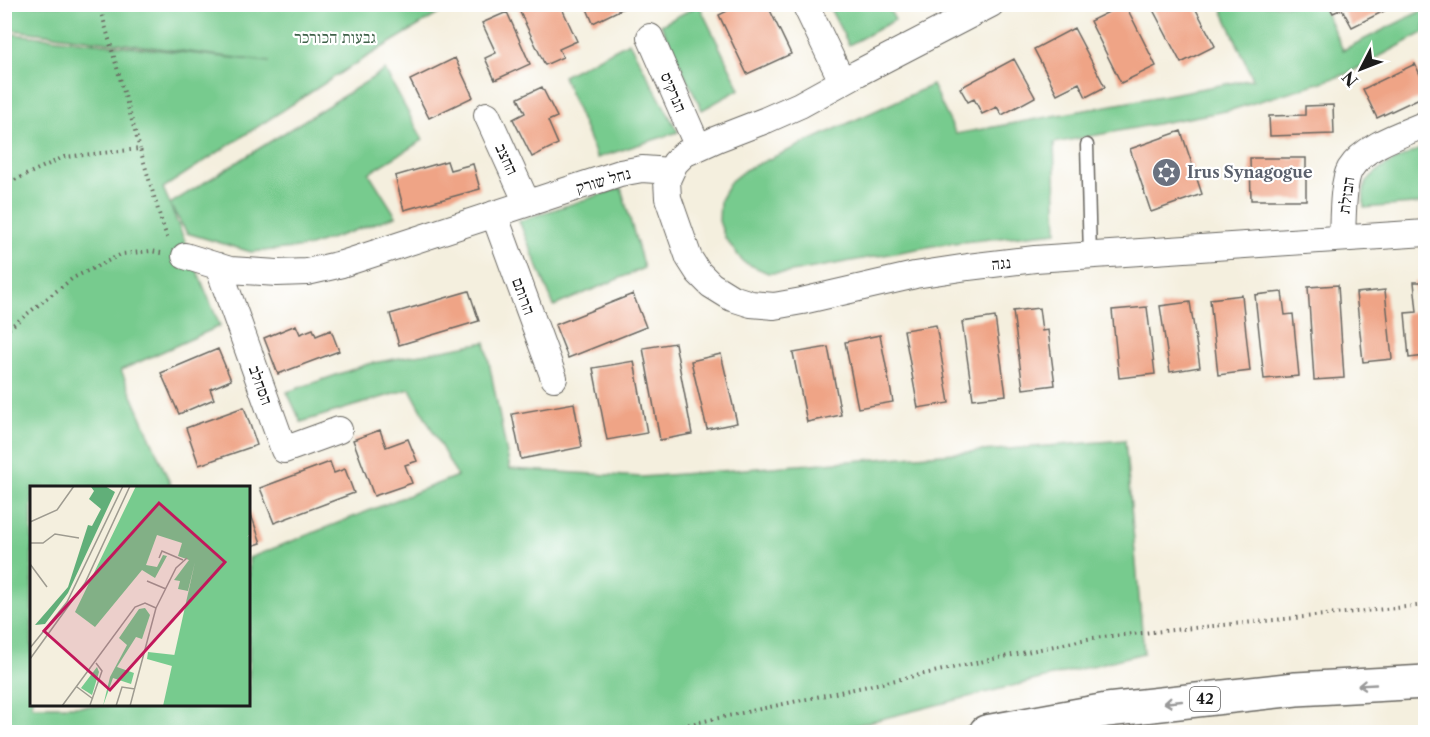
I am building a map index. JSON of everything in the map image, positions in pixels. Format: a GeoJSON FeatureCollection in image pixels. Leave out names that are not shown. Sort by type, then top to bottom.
{"type":"FeatureCollection","features":[{"type":"Feature","properties":{"kind":"highway","name":"42"},"geometry":{"type":"LineString","coordinates":[[986,732],[1107,710],[1296,689],[1425,682]]}},
{"type":"Feature","properties":{"kind":"street"},"geometry":{"type":"LineString","coordinates":[[805,4],[842,81]]}},
{"type":"Feature","properties":{"kind":"street"},"geometry":{"type":"LineString","coordinates":[[671,171],[684,154],[800,105],[984,6]]}},
{"type":"Feature","properties":{"kind":"street","name":"הנרקיס"},"geometry":{"type":"LineString","coordinates":[[650,37],[698,147]]}},
{"type":"Feature","properties":{"kind":"street","name":"החצב"},"geometry":{"type":"LineString","coordinates":[[487,115],[527,203]]}},
{"type":"Feature","properties":{"kind":"street","name":"הבזלת"},"geometry":{"type":"LineString","coordinates":[[1342,238],[1345,184],[1349,170],[1362,156],[1380,144],[1425,124]]}},
{"type":"Feature","properties":{"kind":"street","name":"נחל שורק"},"geometry":{"type":"LineString","coordinates":[[180,255],[230,270],[307,272],[342,264],[620,173],[642,169],[671,171]]}},
{"type":"Feature","properties":{"kind":"street","name":"נגה"},"geometry":{"type":"LineString","coordinates":[[671,171],[667,180],[668,198],[689,258],[698,272],[711,285],[732,298],[751,304],[774,306],[915,275],[968,267],[1035,260],[1425,233]]}},
{"type":"Feature","properties":{"kind":"street","name":"הרותם"},"geometry":{"type":"LineString","coordinates":[[494,214],[554,378]]}},
{"type":"Feature","properties":{"kind":"street","name":"הסחלב"},"geometry":{"type":"LineString","coordinates":[[218,266],[284,450],[339,430]]}},
{"type":"Feature","properties":{"kind":"lane"},"geometry":{"type":"LineString","coordinates":[[1087,145],[1090,256]]}},
{"type":"Feature","properties":{"kind":"path"},"geometry":{"type":"LineString","coordinates":[[99,4],[160,220],[180,255]]}},
{"type":"Feature","properties":{"kind":"path"},"geometry":{"type":"LineString","coordinates":[[4,185],[64,157],[140,149]]}},
{"type":"Feature","properties":{"kind":"path"},"geometry":{"type":"LineString","coordinates":[[4,332],[73,278],[122,254],[151,251],[180,255]]}},
{"type":"Feature","properties":{"kind":"path"},"geometry":{"type":"LineString","coordinates":[[653,732],[1092,638],[1425,605]]}},
{"type":"Feature","properties":{"kind":"green space","name":"גבעות הכורכר"},"geometry":{"type":"Polygon","coordinates":[[[4,5],[453,5],[345,70],[163,188],[170,204],[385,70],[423,140],[369,173],[396,216],[307,247],[251,252],[187,233],[170,205],[220,326],[121,370],[171,486],[30,486],[30,707],[250,707],[250,558],[457,476],[410,389],[301,422],[287,392],[368,364],[485,342],[510,469],[642,477],[1125,440],[1144,653],[829,732],[5,732],[5,33],[270,62],[5,29],[4,5]]]}},
{"type":"Feature","properties":{"kind":"green space"},"geometry":{"type":"Polygon","coordinates":[[[699,5],[740,89],[702,110],[661,25],[699,5]]]}},
{"type":"Feature","properties":{"kind":"green space"},"geometry":{"type":"Polygon","coordinates":[[[828,5],[887,5],[895,20],[849,45],[828,5]]]}},
{"type":"Feature","properties":{"kind":"green space"},"geometry":{"type":"Polygon","coordinates":[[[1220,5],[1322,5],[1343,50],[1425,9],[1425,32],[1347,74],[1231,110],[1054,143],[1057,232],[944,244],[786,273],[768,273],[743,262],[725,238],[719,221],[720,200],[731,181],[745,170],[932,85],[956,134],[1253,79],[1220,5]]]}},
{"type":"Feature","properties":{"kind":"green space"},"geometry":{"type":"Polygon","coordinates":[[[629,42],[678,132],[597,158],[563,76],[629,42]]]}},
{"type":"Feature","properties":{"kind":"green space"},"geometry":{"type":"Polygon","coordinates":[[[1425,147],[1425,203],[1364,208],[1364,189],[1367,181],[1373,175],[1390,163],[1425,147]]]}},
{"type":"Feature","properties":{"kind":"green space"},"geometry":{"type":"Polygon","coordinates":[[[621,188],[644,268],[554,306],[519,221],[621,188]]]}},
{"type":"Feature","properties":{"kind":"building"},"geometry":{"type":"Polygon","coordinates":[[[519,4],[560,4],[577,41],[559,49],[563,57],[545,65],[517,6],[519,4]]]}},
{"type":"Feature","properties":{"kind":"building"},"geometry":{"type":"Polygon","coordinates":[[[585,4],[632,4],[593,23],[585,4]]]}},
{"type":"Feature","properties":{"kind":"building"},"geometry":{"type":"Polygon","coordinates":[[[741,4],[767,4],[791,54],[747,74],[719,15],[741,4]]]}},
{"type":"Feature","properties":{"kind":"building"},"geometry":{"type":"Polygon","coordinates":[[[1125,4],[1156,66],[1121,83],[1090,21],[1125,4]]]}},
{"type":"Feature","properties":{"kind":"building"},"geometry":{"type":"Polygon","coordinates":[[[1150,4],[1193,4],[1215,46],[1181,63],[1150,4]]]}},
{"type":"Feature","properties":{"kind":"building"},"geometry":{"type":"Polygon","coordinates":[[[1328,4],[1389,4],[1390,8],[1352,27],[1342,9],[1333,13],[1328,4]]]}},
{"type":"Feature","properties":{"kind":"building"},"geometry":{"type":"Polygon","coordinates":[[[507,12],[530,64],[495,80],[485,58],[496,53],[482,23],[507,12]]]}},
{"type":"Feature","properties":{"kind":"building"},"geometry":{"type":"Polygon","coordinates":[[[1074,28],[1105,87],[1086,97],[1079,83],[1057,94],[1034,49],[1074,28]]]}},
{"type":"Feature","properties":{"kind":"building"},"geometry":{"type":"Polygon","coordinates":[[[455,58],[473,97],[429,118],[410,80],[455,58]]]}},
{"type":"Feature","properties":{"kind":"building"},"geometry":{"type":"Polygon","coordinates":[[[1014,59],[1035,97],[1002,115],[997,107],[982,114],[974,99],[968,102],[960,88],[1014,59]]]}},
{"type":"Feature","properties":{"kind":"building"},"geometry":{"type":"Polygon","coordinates":[[[1415,64],[1426,87],[1426,95],[1377,118],[1363,89],[1415,64]]]}},
{"type":"Feature","properties":{"kind":"building"},"geometry":{"type":"Polygon","coordinates":[[[542,87],[557,117],[548,121],[558,144],[532,157],[513,119],[525,113],[518,98],[542,87]]]}},
{"type":"Feature","properties":{"kind":"building"},"geometry":{"type":"Polygon","coordinates":[[[1333,105],[1334,134],[1270,136],[1269,116],[1305,115],[1305,106],[1333,105]]]}},
{"type":"Feature","properties":{"kind":"building","name":"Irus Synagogue"},"geometry":{"type":"Polygon","coordinates":[[[1181,131],[1202,194],[1151,212],[1130,149],[1181,131]]]}},
{"type":"Feature","properties":{"kind":"building"},"geometry":{"type":"Polygon","coordinates":[[[1250,158],[1306,158],[1306,200],[1251,200],[1250,158]]]}},
{"type":"Feature","properties":{"kind":"building"},"geometry":{"type":"Polygon","coordinates":[[[447,161],[450,170],[473,164],[480,189],[404,210],[395,176],[447,161]]]}},
{"type":"Feature","properties":{"kind":"building"},"geometry":{"type":"Polygon","coordinates":[[[1414,282],[1426,282],[1426,356],[1409,358],[1405,313],[1417,312],[1414,282]]]}},
{"type":"Feature","properties":{"kind":"building"},"geometry":{"type":"Polygon","coordinates":[[[1338,285],[1344,378],[1314,380],[1308,287],[1338,285]]]}},
{"type":"Feature","properties":{"kind":"building"},"geometry":{"type":"Polygon","coordinates":[[[1385,290],[1392,359],[1363,362],[1356,293],[1385,290]]]}},
{"type":"Feature","properties":{"kind":"building"},"geometry":{"type":"Polygon","coordinates":[[[469,291],[479,321],[399,345],[390,314],[469,291]]]}},
{"type":"Feature","properties":{"kind":"building"},"geometry":{"type":"Polygon","coordinates":[[[1282,292],[1285,315],[1293,314],[1299,376],[1264,379],[1255,295],[1282,292]]]}},
{"type":"Feature","properties":{"kind":"building"},"geometry":{"type":"Polygon","coordinates":[[[633,294],[646,327],[568,358],[555,325],[633,294]]]}},
{"type":"Feature","properties":{"kind":"building"},"geometry":{"type":"Polygon","coordinates":[[[1242,295],[1250,371],[1218,375],[1210,299],[1242,295]]]}},
{"type":"Feature","properties":{"kind":"building"},"geometry":{"type":"Polygon","coordinates":[[[1190,302],[1200,367],[1170,372],[1160,306],[1190,302]]]}},
{"type":"Feature","properties":{"kind":"building"},"geometry":{"type":"Polygon","coordinates":[[[1147,307],[1155,374],[1119,378],[1112,310],[1147,307]]]}},
{"type":"Feature","properties":{"kind":"building"},"geometry":{"type":"Polygon","coordinates":[[[1039,308],[1042,331],[1048,330],[1055,385],[1023,389],[1013,311],[1039,308]]]}},
{"type":"Feature","properties":{"kind":"building"},"geometry":{"type":"Polygon","coordinates":[[[995,317],[1006,395],[973,399],[962,322],[995,317]]]}},
{"type":"Feature","properties":{"kind":"building"},"geometry":{"type":"Polygon","coordinates":[[[296,325],[300,334],[313,329],[316,336],[331,330],[339,351],[278,374],[264,338],[296,325]]]}},
{"type":"Feature","properties":{"kind":"building"},"geometry":{"type":"Polygon","coordinates":[[[936,325],[949,403],[918,408],[904,330],[936,325]]]}},
{"type":"Feature","properties":{"kind":"building"},"geometry":{"type":"Polygon","coordinates":[[[880,335],[893,402],[858,408],[845,342],[880,335]]]}},
{"type":"Feature","properties":{"kind":"building"},"geometry":{"type":"Polygon","coordinates":[[[675,343],[692,434],[660,440],[643,348],[675,343]]]}},
{"type":"Feature","properties":{"kind":"building"},"geometry":{"type":"Polygon","coordinates":[[[828,347],[841,415],[807,422],[793,353],[828,347]]]}},
{"type":"Feature","properties":{"kind":"building"},"geometry":{"type":"Polygon","coordinates":[[[218,349],[231,380],[210,389],[214,399],[179,414],[161,373],[218,349]]]}},
{"type":"Feature","properties":{"kind":"building"},"geometry":{"type":"Polygon","coordinates":[[[721,354],[737,423],[707,429],[691,361],[721,354]]]}},
{"type":"Feature","properties":{"kind":"building"},"geometry":{"type":"Polygon","coordinates":[[[634,361],[647,433],[607,440],[593,368],[634,361]]]}},
{"type":"Feature","properties":{"kind":"building"},"geometry":{"type":"Polygon","coordinates":[[[574,403],[582,447],[521,459],[512,414],[574,403]]]}},
{"type":"Feature","properties":{"kind":"building"},"geometry":{"type":"Polygon","coordinates":[[[244,407],[257,445],[199,465],[186,428],[244,407]]]}},
{"type":"Feature","properties":{"kind":"building"},"geometry":{"type":"Polygon","coordinates":[[[380,430],[386,447],[408,439],[417,461],[405,465],[412,483],[374,496],[353,440],[380,430]]]}},
{"type":"Feature","properties":{"kind":"building"},"geometry":{"type":"Polygon","coordinates":[[[330,462],[334,473],[345,469],[354,493],[274,523],[260,488],[330,462]]]}},
{"type":"Feature","properties":{"kind":"building"},"geometry":{"type":"Polygon","coordinates":[[[250,512],[261,543],[250,547],[250,512]]]}},
{"type":"Feature","properties":{"kind":"place","name":"Irus Synagogue"},"geometry":{"type":"Point","coordinates":[1166,172]}}]}
